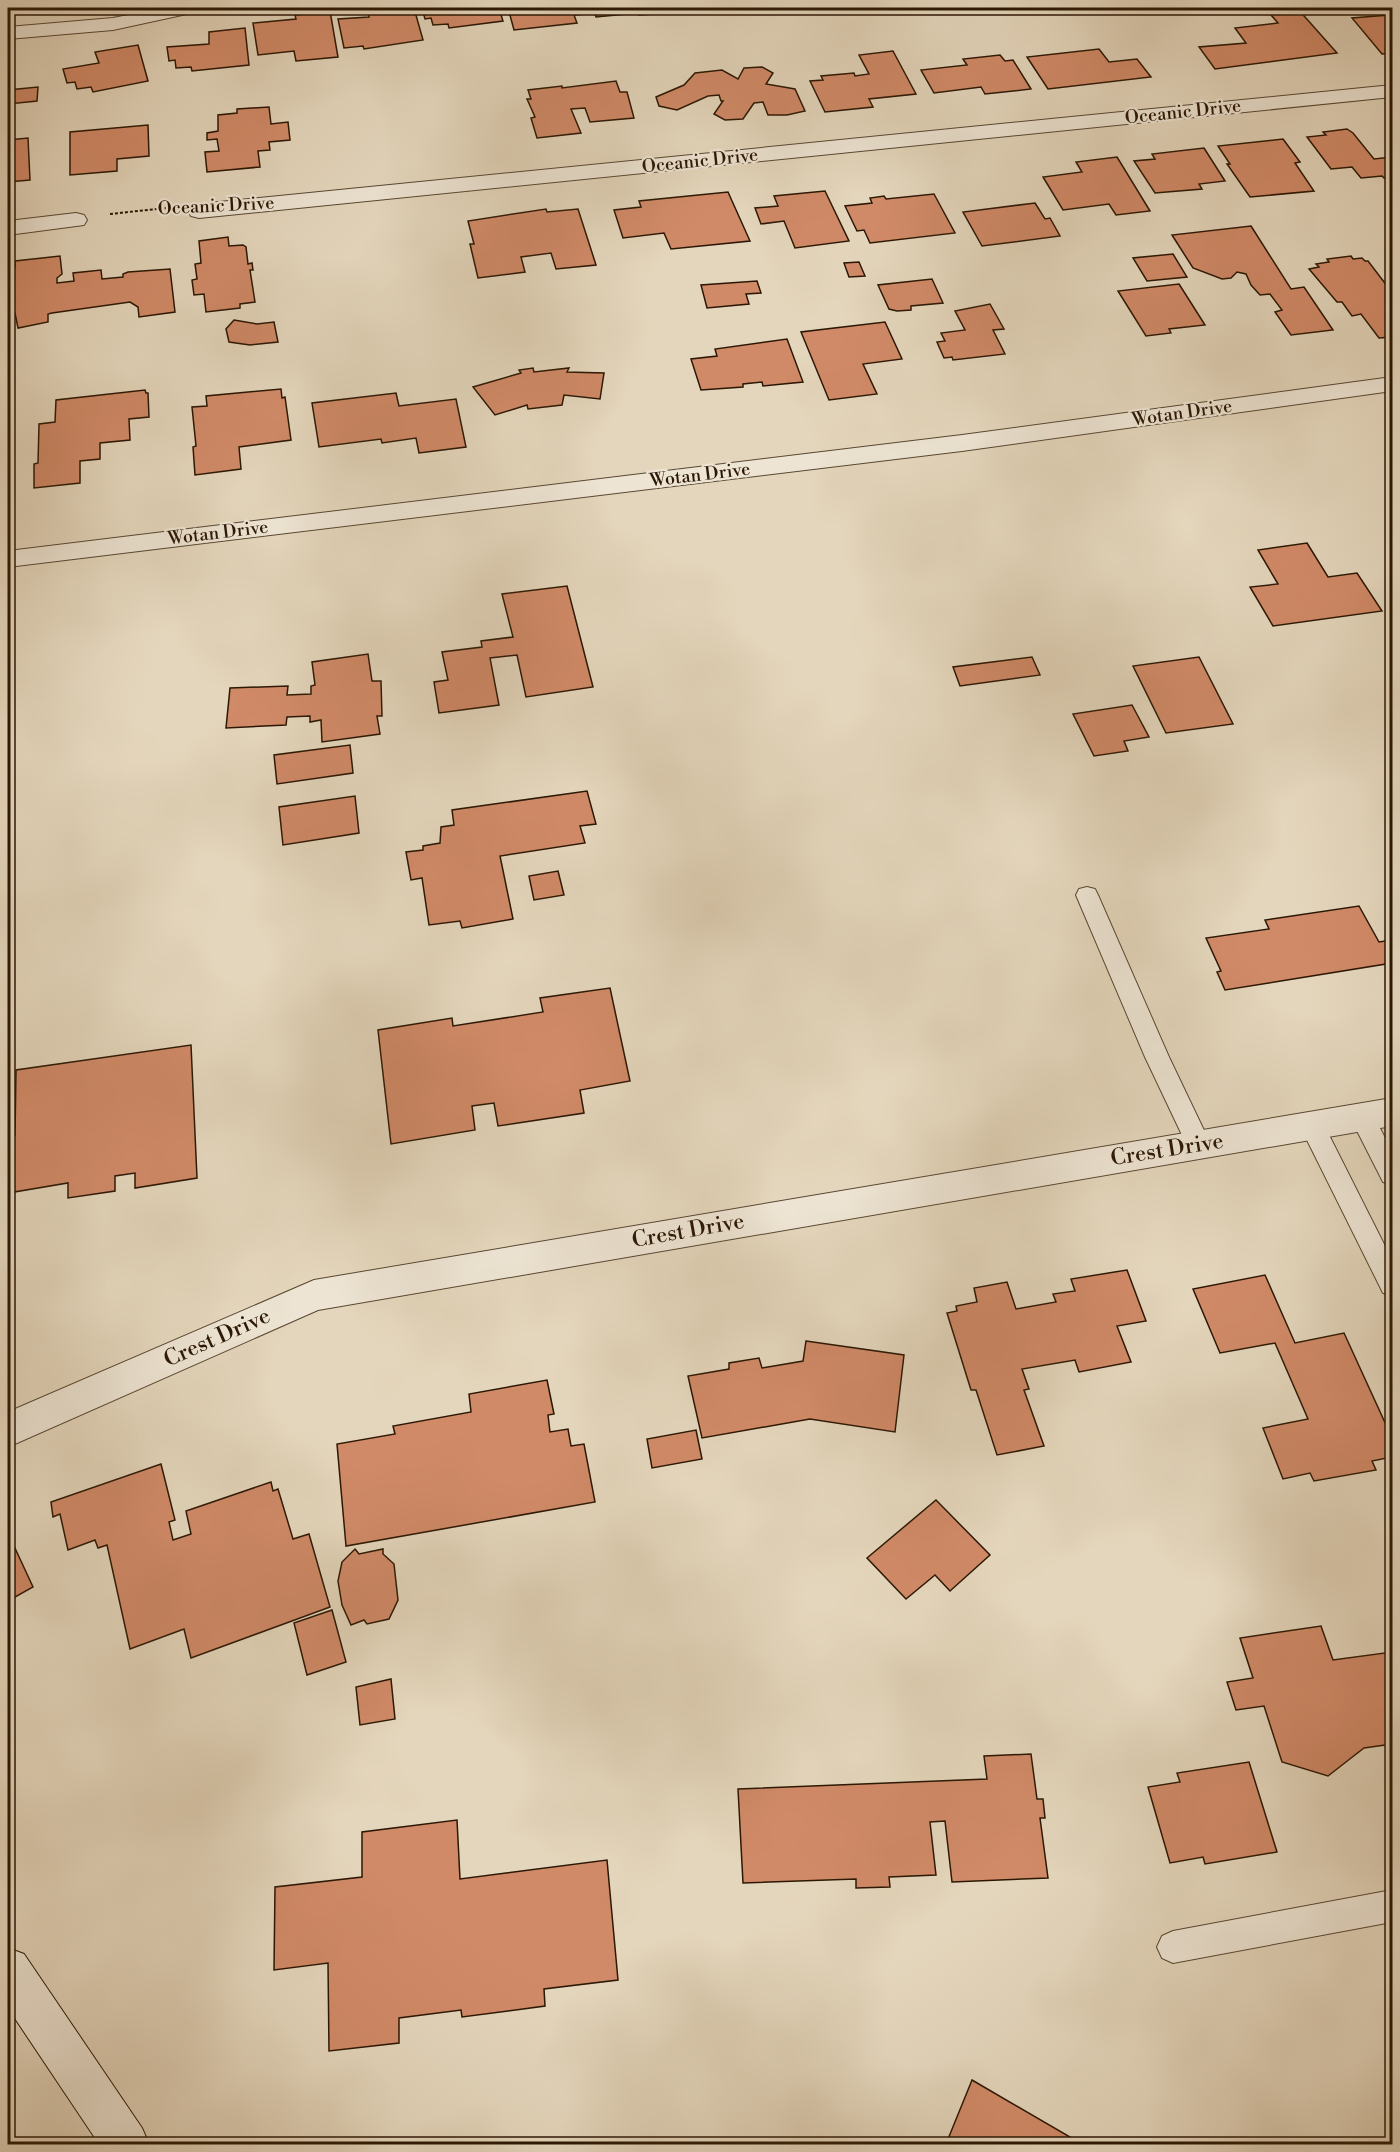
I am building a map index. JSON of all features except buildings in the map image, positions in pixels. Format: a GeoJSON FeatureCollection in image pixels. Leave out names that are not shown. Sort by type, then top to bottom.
{"type":"FeatureCollection","features":[{"type":"Feature","properties":{"kind":"street"},"geometry":{"type":"LineString","coordinates":[[8,33],[112,16],[189,8]]}},
{"type":"Feature","properties":{"kind":"street","name":"Oceanic Drive"},"geometry":{"type":"LineString","coordinates":[[199,211],[1392,91]]}},
{"type":"Feature","properties":{"kind":"street"},"geometry":{"type":"LineString","coordinates":[[8,228],[76,220]]}},
{"type":"Feature","properties":{"kind":"street","name":"Wotan Drive"},"geometry":{"type":"LineString","coordinates":[[8,559],[962,443],[1392,384]]}},
{"type":"Feature","properties":{"kind":"street","name":"Crest Drive"},"geometry":{"type":"LineString","coordinates":[[8,1430],[314,1295],[1377,1114]]}},
{"type":"Feature","properties":{"kind":"street"},"geometry":{"type":"LineString","coordinates":[[8,1970],[126,2145]]}},
{"type":"Feature","properties":{"kind":"lane"},"geometry":{"type":"LineString","coordinates":[[1087,894],[1157,1057],[1199,1145]]}},
{"type":"Feature","properties":{"kind":"lane"},"geometry":{"type":"LineString","coordinates":[[1377,1114],[1392,1175]]}},
{"type":"Feature","properties":{"kind":"lane"},"geometry":{"type":"LineString","coordinates":[[1312,1126],[1392,1285]]}},
{"type":"Feature","properties":{"kind":"lane"},"geometry":{"type":"LineString","coordinates":[[1173,1947],[1392,1906]]}},
{"type":"Feature","properties":{"kind":"path","name":"Oceanic Drive"},"geometry":{"type":"LineString","coordinates":[[76,220],[150,209],[180,207],[199,211]]}}]}
